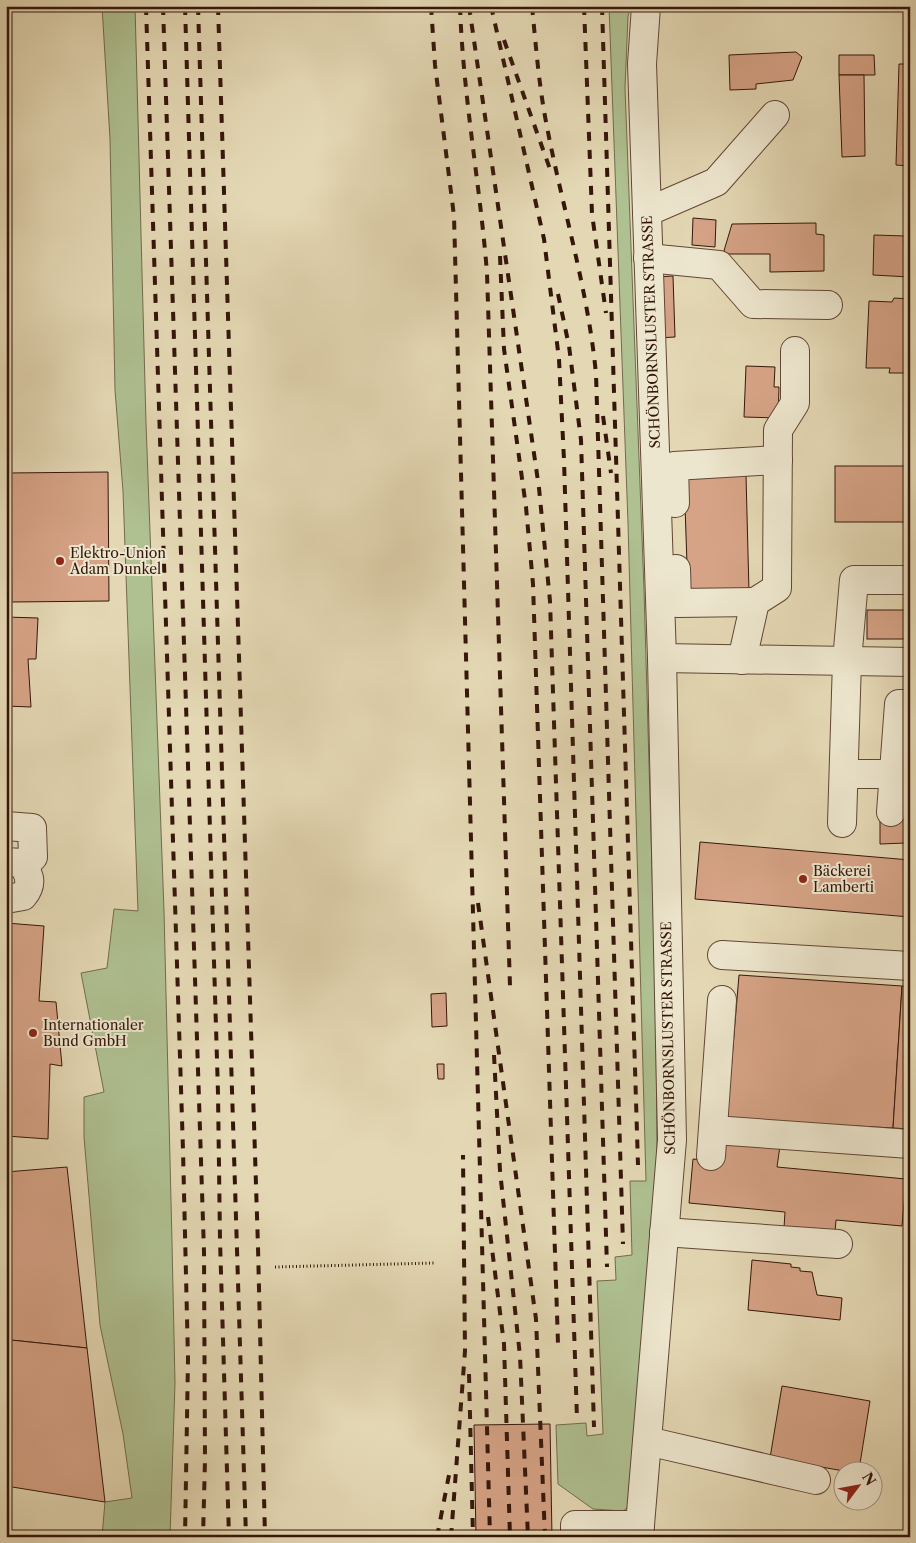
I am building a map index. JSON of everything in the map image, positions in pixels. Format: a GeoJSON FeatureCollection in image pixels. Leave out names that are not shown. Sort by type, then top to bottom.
{"type":"FeatureCollection","features":[{"type":"Feature","properties":{"kind":"street","name":"SCHÖNBORNSLUSTER STRASSE"},"geometry":{"type":"LineString","coordinates":[[640,1531],[672,1140],[662,658],[642,64],[646,6]]}},
{"type":"Feature","properties":{"kind":"street"},"geometry":{"type":"LineString","coordinates":[[647,212],[716,182],[775,115]]}},
{"type":"Feature","properties":{"kind":"street"},"geometry":{"type":"LineString","coordinates":[[648,258],[719,265],[754,304],[828,305]]}},
{"type":"Feature","properties":{"kind":"street"},"geometry":{"type":"LineString","coordinates":[[778,460],[674,466],[677,603],[755,602],[777,588],[778,460],[778,430],[795,403],[796,351]]}},
{"type":"Feature","properties":{"kind":"street"},"geometry":{"type":"LineString","coordinates":[[842,823],[847,661],[854,580],[910,580]]}},
{"type":"Feature","properties":{"kind":"street"},"geometry":{"type":"LineString","coordinates":[[742,660],[755,602]]}},
{"type":"Feature","properties":{"kind":"street"},"geometry":{"type":"LineString","coordinates":[[662,658],[910,662]]}},
{"type":"Feature","properties":{"kind":"street"},"geometry":{"type":"LineString","coordinates":[[844,774],[896,793],[899,704],[910,704]]}},
{"type":"Feature","properties":{"kind":"street"},"geometry":{"type":"LineString","coordinates":[[6,826],[32,828],[33,857],[15,864]]}},
{"type":"Feature","properties":{"kind":"street"},"geometry":{"type":"LineString","coordinates":[[6,899],[23,896],[30,887],[30,876],[15,864]]}},
{"type":"Feature","properties":{"kind":"street"},"geometry":{"type":"LineString","coordinates":[[722,955],[910,966]]}},
{"type":"Feature","properties":{"kind":"street"},"geometry":{"type":"LineString","coordinates":[[722,1000],[712,1143],[910,1144]]}},
{"type":"Feature","properties":{"kind":"street"},"geometry":{"type":"LineString","coordinates":[[664,1232],[838,1244]]}},
{"type":"Feature","properties":{"kind":"street"},"geometry":{"type":"LineString","coordinates":[[647,1441],[816,1480]]}},
{"type":"Feature","properties":{"kind":"street"},"geometry":{"type":"LineString","coordinates":[[575,1537],[575,1525],[640,1531]]}},
{"type":"Feature","properties":{"kind":"path"},"geometry":{"type":"LineString","coordinates":[[275,1267],[434,1263]]}},
{"type":"Feature","properties":{"kind":"green space"},"geometry":{"type":"Polygon","coordinates":[[[102,6],[135,6],[146,423],[164,911],[172,1243],[175,1383],[170,1537],[102,1537],[105,1502],[132,1498],[123,1434],[100,1325],[84,1137],[84,1097],[104,1092],[81,973],[107,968],[114,909],[138,911],[123,491],[115,390],[110,139],[102,6]]]}},
{"type":"Feature","properties":{"kind":"green space"},"geometry":{"type":"Polygon","coordinates":[[[609,6],[631,6],[628,16],[625,88],[644,590],[656,1008],[657,1159],[628,1507],[623,1511],[593,1509],[558,1484],[556,1425],[586,1423],[587,1436],[603,1434],[597,1281],[616,1280],[615,1257],[632,1255],[630,1181],[646,1181],[628,523],[609,6]]]}},
{"type":"Feature","properties":{"kind":"building"},"geometry":{"type":"Polygon","coordinates":[[[796,52],[802,57],[793,80],[756,84],[756,89],[730,90],[729,55],[796,52]]]}},
{"type":"Feature","properties":{"kind":"building"},"geometry":{"type":"Polygon","coordinates":[[[839,55],[874,55],[875,75],[839,75],[839,55]]]}},
{"type":"Feature","properties":{"kind":"building"},"geometry":{"type":"Polygon","coordinates":[[[899,64],[910,64],[910,166],[896,165],[899,64]]]}},
{"type":"Feature","properties":{"kind":"building"},"geometry":{"type":"Polygon","coordinates":[[[839,75],[864,75],[865,156],[842,157],[839,75]]]}},
{"type":"Feature","properties":{"kind":"building"},"geometry":{"type":"Polygon","coordinates":[[[693,218],[716,220],[715,247],[692,245],[693,218]]]}},
{"type":"Feature","properties":{"kind":"building"},"geometry":{"type":"Polygon","coordinates":[[[816,223],[816,234],[824,235],[824,271],[770,272],[770,254],[723,254],[732,224],[816,223]]]}},
{"type":"Feature","properties":{"kind":"building"},"geometry":{"type":"Polygon","coordinates":[[[874,235],[905,236],[904,242],[910,242],[910,277],[873,275],[874,235]]]}},
{"type":"Feature","properties":{"kind":"building"},"geometry":{"type":"Polygon","coordinates":[[[673,276],[675,337],[657,338],[655,277],[673,276]]]}},
{"type":"Feature","properties":{"kind":"building"},"geometry":{"type":"Polygon","coordinates":[[[894,298],[910,299],[910,373],[889,373],[890,368],[866,368],[869,301],[892,302],[894,298]]]}},
{"type":"Feature","properties":{"kind":"building"},"geometry":{"type":"Polygon","coordinates":[[[746,366],[775,367],[774,387],[779,387],[778,418],[744,417],[746,366]]]}},
{"type":"Feature","properties":{"kind":"building"},"geometry":{"type":"Polygon","coordinates":[[[835,466],[910,466],[910,522],[835,522],[835,466]]]}},
{"type":"Feature","properties":{"kind":"building","name":"Elektro-Union Adam Dunkel"},"geometry":{"type":"Polygon","coordinates":[[[108,472],[109,601],[12,602],[11,520],[6,520],[6,473],[108,472]]]}},
{"type":"Feature","properties":{"kind":"building"},"geometry":{"type":"Polygon","coordinates":[[[746,475],[749,592],[688,594],[684,476],[746,475]]]}},
{"type":"Feature","properties":{"kind":"building"},"geometry":{"type":"Polygon","coordinates":[[[867,610],[910,610],[910,639],[867,639],[867,610]]]}},
{"type":"Feature","properties":{"kind":"building"},"geometry":{"type":"Polygon","coordinates":[[[6,617],[38,618],[36,659],[28,659],[31,707],[6,706],[6,617]]]}},
{"type":"Feature","properties":{"kind":"building"},"geometry":{"type":"Polygon","coordinates":[[[905,816],[906,843],[880,844],[880,817],[905,816]]]}},
{"type":"Feature","properties":{"kind":"building","name":"Bäckerei Lamberti"},"geometry":{"type":"Polygon","coordinates":[[[700,842],[910,860],[910,917],[695,899],[700,842]]]}},
{"type":"Feature","properties":{"kind":"building","name":"Internationaler Bund GmbH"},"geometry":{"type":"Polygon","coordinates":[[[6,923],[44,926],[39,1001],[56,1002],[62,1066],[50,1064],[48,1139],[6,1136],[6,923]]]}},
{"type":"Feature","properties":{"kind":"building"},"geometry":{"type":"Polygon","coordinates":[[[739,975],[902,986],[893,1128],[727,1119],[739,975]]]}},
{"type":"Feature","properties":{"kind":"building"},"geometry":{"type":"Polygon","coordinates":[[[902,986],[910,986],[910,1129],[893,1128],[902,986]]]}},
{"type":"Feature","properties":{"kind":"building"},"geometry":{"type":"Polygon","coordinates":[[[446,993],[447,1026],[432,1027],[431,994],[446,993]]]}},
{"type":"Feature","properties":{"kind":"building"},"geometry":{"type":"Polygon","coordinates":[[[437,1064],[444,1064],[444,1079],[438,1079],[437,1064]]]}},
{"type":"Feature","properties":{"kind":"building"},"geometry":{"type":"Polygon","coordinates":[[[723,1140],[780,1146],[777,1167],[906,1179],[902,1226],[836,1220],[835,1232],[784,1228],[785,1212],[689,1203],[693,1159],[721,1162],[723,1140]]]}},
{"type":"Feature","properties":{"kind":"building"},"geometry":{"type":"Polygon","coordinates":[[[67,1167],[87,1348],[11,1340],[11,1320],[6,1320],[6,1276],[8,1276],[6,1172],[67,1167]]]}},
{"type":"Feature","properties":{"kind":"building"},"geometry":{"type":"Polygon","coordinates":[[[752,1260],[791,1264],[791,1267],[800,1268],[800,1271],[812,1272],[817,1295],[842,1298],[840,1320],[748,1310],[752,1260]]]}},
{"type":"Feature","properties":{"kind":"building"},"geometry":{"type":"Polygon","coordinates":[[[11,1340],[87,1348],[105,1502],[6,1486],[6,1361],[11,1340]]]}},
{"type":"Feature","properties":{"kind":"building"},"geometry":{"type":"Polygon","coordinates":[[[782,1386],[870,1401],[861,1460],[834,1460],[834,1469],[770,1458],[782,1386]]]}},
{"type":"Feature","properties":{"kind":"building"},"geometry":{"type":"Polygon","coordinates":[[[550,1424],[552,1537],[476,1537],[474,1425],[550,1424]]]}},
{"type":"Feature","properties":{"kind":"railway"},"geometry":{"type":"LineString","coordinates":[[146,6],[183,1150],[188,1359],[185,1537]]}},
{"type":"Feature","properties":{"kind":"railway"},"geometry":{"type":"LineString","coordinates":[[163,6],[204,1252],[205,1460],[203,1537]]}},
{"type":"Feature","properties":{"kind":"railway"},"geometry":{"type":"LineString","coordinates":[[185,6],[218,1093],[220,1240],[229,1537]]}},
{"type":"Feature","properties":{"kind":"railway"},"geometry":{"type":"LineString","coordinates":[[198,6],[246,1537]]}},
{"type":"Feature","properties":{"kind":"railway"},"geometry":{"type":"LineString","coordinates":[[218,6],[258,1247],[265,1537]]}},
{"type":"Feature","properties":{"kind":"railway"},"geometry":{"type":"LineString","coordinates":[[431,6],[435,65],[454,216],[490,1537]]}},
{"type":"Feature","properties":{"kind":"railway"},"geometry":{"type":"LineString","coordinates":[[460,6],[464,73],[487,273],[510,986]]}},
{"type":"Feature","properties":{"kind":"railway"},"geometry":{"type":"LineString","coordinates":[[469,6],[539,488],[550,601],[577,1419]]}},
{"type":"Feature","properties":{"kind":"railway"},"geometry":{"type":"LineString","coordinates":[[491,6],[544,239],[559,359],[564,460],[594,1427]]}},
{"type":"Feature","properties":{"kind":"railway"},"geometry":{"type":"LineString","coordinates":[[532,6],[544,112],[581,281],[596,374],[623,1244]]}},
{"type":"Feature","properties":{"kind":"railway"},"geometry":{"type":"LineString","coordinates":[[584,6],[592,214],[606,313]]}},
{"type":"Feature","properties":{"kind":"railway"},"geometry":{"type":"LineString","coordinates":[[602,6],[638,1165]]}},
{"type":"Feature","properties":{"kind":"railway"},"geometry":{"type":"LineString","coordinates":[[504,40],[551,172]]}},
{"type":"Feature","properties":{"kind":"railway"},"geometry":{"type":"LineString","coordinates":[[500,256],[504,349],[526,507],[533,584],[558,1344]]}},
{"type":"Feature","properties":{"kind":"railway"},"geometry":{"type":"LineString","coordinates":[[558,294],[569,346],[581,440],[607,1267]]}},
{"type":"Feature","properties":{"kind":"railway"},"geometry":{"type":"LineString","coordinates":[[603,416],[611,473]]}},
{"type":"Feature","properties":{"kind":"railway"},"geometry":{"type":"LineString","coordinates":[[478,903],[536,1319],[545,1537]]}},
{"type":"Feature","properties":{"kind":"railway"},"geometry":{"type":"LineString","coordinates":[[494,1055],[500,1171],[520,1356],[528,1537]]}},
{"type":"Feature","properties":{"kind":"railway"},"geometry":{"type":"LineString","coordinates":[[451,1537],[465,1351],[463,1155]]}},
{"type":"Feature","properties":{"kind":"railway"},"geometry":{"type":"LineString","coordinates":[[488,1217],[504,1344],[510,1537]]}},
{"type":"Feature","properties":{"kind":"railway"},"geometry":{"type":"LineString","coordinates":[[469,1374],[473,1537]]}},
{"type":"Feature","properties":{"kind":"railway"},"geometry":{"type":"LineString","coordinates":[[437,1537],[449,1475]]}},
{"type":"Feature","properties":{"kind":"place","name":"Elektro-Union Adam Dunkel"},"geometry":{"type":"Point","coordinates":[60,561]}},
{"type":"Feature","properties":{"kind":"place","name":"Bäckerei Lamberti"},"geometry":{"type":"Point","coordinates":[803,879]}},
{"type":"Feature","properties":{"kind":"place","name":"Internationaler Bund GmbH"},"geometry":{"type":"Point","coordinates":[33,1033]}}]}
